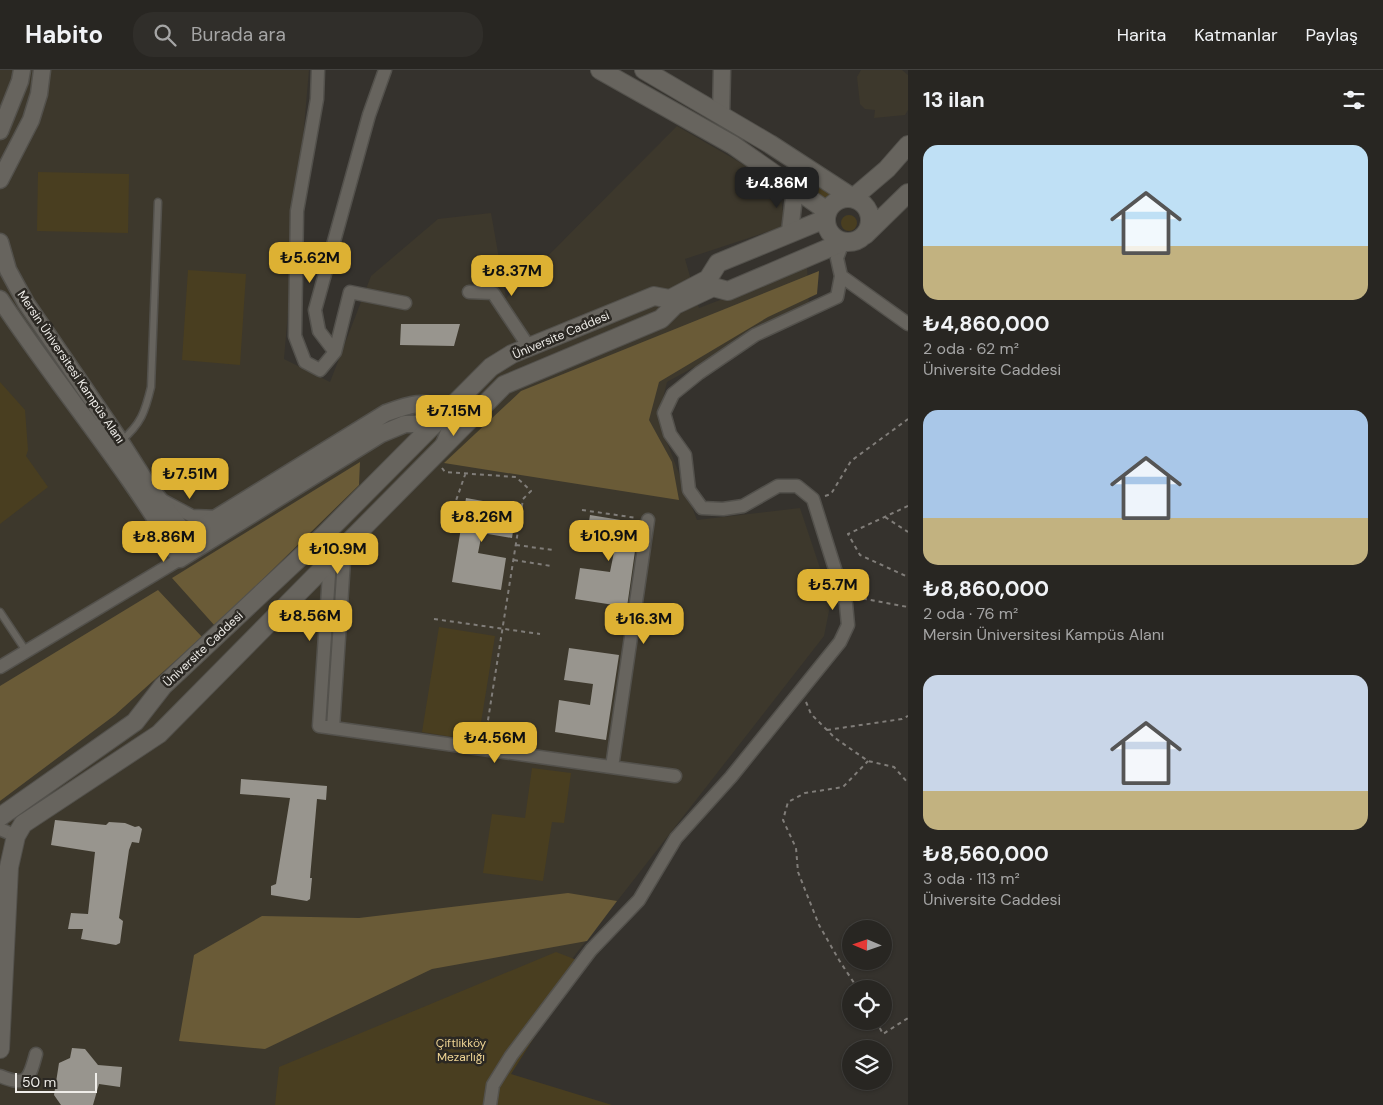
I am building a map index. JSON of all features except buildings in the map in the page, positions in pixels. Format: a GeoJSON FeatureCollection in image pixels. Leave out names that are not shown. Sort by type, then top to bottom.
{"type":"FeatureCollection","features":[{"type":"Feature","properties":{"kind":"main road"},"geometry":{"type":"LineString","coordinates":[[600,70],[733,145],[795,189],[826,215]]}},
{"type":"Feature","properties":{"kind":"main road"},"geometry":{"type":"LineString","coordinates":[[644,70],[770,144],[860,201],[869,213],[869,228],[865,235]]}},
{"type":"Feature","properties":{"kind":"main road"},"geometry":{"type":"LineString","coordinates":[[844,242],[832,236],[826,225],[826,215],[838,200],[853,198],[887,169],[908,145]]}},
{"type":"Feature","properties":{"kind":"main road"},"geometry":{"type":"LineString","coordinates":[[0,1049],[9,868],[8,833],[159,734],[504,385],[661,320],[675,305],[713,287],[728,291],[844,242],[855,242],[865,235],[908,193]]}},
{"type":"Feature","properties":{"kind":"main road","name":"Üniversite Caddesi"},"geometry":{"type":"LineString","coordinates":[[0,817],[135,722],[163,686],[324,535],[432,424],[449,416],[491,367],[529,347],[654,296],[670,299],[708,279],[718,263],[826,215]]}},
{"type":"Feature","properties":{"kind":"street"},"geometry":{"type":"LineString","coordinates":[[0,131],[20,81],[22,70]]}},
{"type":"Feature","properties":{"kind":"street"},"geometry":{"type":"LineString","coordinates":[[0,180],[31,120],[39,94],[42,70]]}},
{"type":"Feature","properties":{"kind":"street"},"geometry":{"type":"LineString","coordinates":[[318,70],[317,98],[297,211],[295,336],[305,362],[320,370],[334,352],[350,292],[405,303]]}},
{"type":"Feature","properties":{"kind":"street"},"geometry":{"type":"LineString","coordinates":[[334,352],[319,331],[315,310],[368,115],[385,70]]}},
{"type":"Feature","properties":{"kind":"street"},"geometry":{"type":"LineString","coordinates":[[701,104],[721,76]]}},
{"type":"Feature","properties":{"kind":"street"},"geometry":{"type":"LineString","coordinates":[[720,115],[721,76]]}},
{"type":"Feature","properties":{"kind":"street"},"geometry":{"type":"LineString","coordinates":[[790,232],[795,189]]}},
{"type":"Feature","properties":{"kind":"street"},"geometry":{"type":"LineString","coordinates":[[490,1105],[493,1085],[511,1056],[590,950],[639,900],[676,838],[731,777],[840,642],[848,624],[843,595],[813,499],[797,486],[778,486],[742,506],[723,509],[702,508],[689,490],[684,455],[670,434],[664,413],[673,394],[707,367],[756,335],[837,297],[841,276],[837,258],[844,242]]}},
{"type":"Feature","properties":{"kind":"street","name":"Mersin Üniversitesi Kampüs Alanı"},"geometry":{"type":"LineString","coordinates":[[1,247],[8,270],[26,303],[115,447],[180,560]]}},
{"type":"Feature","properties":{"kind":"street"},"geometry":{"type":"LineString","coordinates":[[841,276],[908,324]]}},
{"type":"Feature","properties":{"kind":"street"},"geometry":{"type":"LineString","coordinates":[[469,292],[493,293],[529,347]]}},
{"type":"Feature","properties":{"kind":"street","name":"Mersin Üniversitesi Kampüs Alanı"},"geometry":{"type":"LineString","coordinates":[[0,299],[36,352],[158,498],[187,536]]}},
{"type":"Feature","properties":{"kind":"street"},"geometry":{"type":"LineString","coordinates":[[180,560],[187,536],[386,413],[413,403],[433,404],[449,416],[472,416]]}},
{"type":"Feature","properties":{"kind":"street"},"geometry":{"type":"LineString","coordinates":[[436,453],[449,416]]}},
{"type":"Feature","properties":{"kind":"street"},"geometry":{"type":"LineString","coordinates":[[0,667],[180,560],[381,434],[405,424],[432,424]]}},
{"type":"Feature","properties":{"kind":"street"},"geometry":{"type":"LineString","coordinates":[[158,498],[192,516],[218,517]]}},
{"type":"Feature","properties":{"kind":"street"},"geometry":{"type":"LineString","coordinates":[[612,767],[648,520]]}},
{"type":"Feature","properties":{"kind":"street"},"geometry":{"type":"LineString","coordinates":[[333,728],[345,545]]}},
{"type":"Feature","properties":{"kind":"street"},"geometry":{"type":"LineString","coordinates":[[330,559],[318,726],[675,776]]}},
{"type":"Feature","properties":{"kind":"street"},"geometry":{"type":"LineString","coordinates":[[0,1076],[15,1082],[25,1080],[30,1076],[36,1054]]}},
{"type":"Feature","properties":{"kind":"lane"},"geometry":{"type":"LineString","coordinates":[[115,447],[131,432],[145,413],[150,387],[158,202]]}},
{"type":"Feature","properties":{"kind":"lane"},"geometry":{"type":"LineString","coordinates":[[0,612],[26,651]]}},
{"type":"Feature","properties":{"kind":"path"},"geometry":{"type":"LineString","coordinates":[[813,499],[831,494],[851,461],[908,419]]}},
{"type":"Feature","properties":{"kind":"path"},"geometry":{"type":"LineString","coordinates":[[436,453],[446,472],[516,477],[530,491],[523,499],[484,749]]}},
{"type":"Feature","properties":{"kind":"path"},"geometry":{"type":"LineString","coordinates":[[451,515],[466,472]]}},
{"type":"Feature","properties":{"kind":"path"},"geometry":{"type":"LineString","coordinates":[[908,506],[848,534],[860,555],[908,577]]}},
{"type":"Feature","properties":{"kind":"path"},"geometry":{"type":"LineString","coordinates":[[582,510],[648,520]]}},
{"type":"Feature","properties":{"kind":"path"},"geometry":{"type":"LineString","coordinates":[[885,516],[908,532]]}},
{"type":"Feature","properties":{"kind":"path"},"geometry":{"type":"LineString","coordinates":[[516,545],[554,550]]}},
{"type":"Feature","properties":{"kind":"path"},"geometry":{"type":"LineString","coordinates":[[514,560],[551,566]]}},
{"type":"Feature","properties":{"kind":"path"},"geometry":{"type":"LineString","coordinates":[[843,595],[908,607]]}},
{"type":"Feature","properties":{"kind":"path"},"geometry":{"type":"LineString","coordinates":[[434,619],[540,634]]}},
{"type":"Feature","properties":{"kind":"path"},"geometry":{"type":"LineString","coordinates":[[800,691],[811,714],[827,730],[868,761],[894,767],[908,783]]}},
{"type":"Feature","properties":{"kind":"path"},"geometry":{"type":"LineString","coordinates":[[827,730],[902,719],[908,716]]}},
{"type":"Feature","properties":{"kind":"path"},"geometry":{"type":"LineString","coordinates":[[852,980],[820,925],[798,872],[796,848],[783,820],[788,802],[804,793],[843,787],[868,761]]}},
{"type":"Feature","properties":{"kind":"path"},"geometry":{"type":"LineString","coordinates":[[892,1028],[908,1018]]}},
{"type":"Feature","properties":{"kind":"shaded area"},"geometry":{"type":"Polygon","coordinates":[[[0,70],[309,70],[284,359],[330,382],[371,276],[438,219],[491,213],[506,298],[677,126],[779,185],[785,226],[685,259],[699,308],[807,267],[809,304],[667,382],[658,419],[697,520],[800,508],[831,601],[824,636],[483,1073],[477,1105],[0,1105],[0,70]]]}},
{"type":"Feature","properties":{"kind":"shaded area"},"geometry":{"type":"Polygon","coordinates":[[[861,70],[902,70],[908,75],[908,110],[905,115],[874,118],[875,110],[865,109],[860,104],[857,77],[861,70]]]}},
{"type":"Feature","properties":{"kind":"shaded area"},"geometry":{"type":"Polygon","coordinates":[[[819,271],[817,294],[768,317],[659,382],[649,420],[672,462],[679,500],[444,463],[521,391],[819,271]]]}},
{"type":"Feature","properties":{"kind":"shaded area"},"geometry":{"type":"Polygon","coordinates":[[[360,462],[359,485],[215,626],[172,578],[360,462]]]}},
{"type":"Feature","properties":{"kind":"shaded area"},"geometry":{"type":"Polygon","coordinates":[[[158,590],[202,637],[115,715],[0,801],[0,686],[158,590]]]}},
{"type":"Feature","properties":{"kind":"shaded area"},"geometry":{"type":"Polygon","coordinates":[[[568,893],[617,901],[587,941],[432,969],[265,1049],[179,1041],[194,955],[262,916],[359,918],[568,893]]]}},
{"type":"Feature","properties":{"kind":"green space"},"geometry":{"type":"Polygon","coordinates":[[[786,162],[833,191],[821,205],[786,162]]]}},
{"type":"Feature","properties":{"kind":"green space"},"geometry":{"type":"Polygon","coordinates":[[[38,172],[129,174],[128,233],[37,231],[38,172]]]}},
{"type":"Feature","properties":{"kind":"green space"},"geometry":{"type":"Polygon","coordinates":[[[846,215],[852,215],[857,220],[855,229],[846,231],[841,226],[841,220],[846,215]]]}},
{"type":"Feature","properties":{"kind":"green space"},"geometry":{"type":"Polygon","coordinates":[[[188,270],[246,274],[240,365],[182,360],[188,270]]]}},
{"type":"Feature","properties":{"kind":"green space"},"geometry":{"type":"Polygon","coordinates":[[[0,382],[25,410],[28,450],[26,456],[48,487],[0,524],[0,382]]]}},
{"type":"Feature","properties":{"kind":"green space"},"geometry":{"type":"Polygon","coordinates":[[[439,627],[495,636],[478,741],[422,732],[439,627]]]}},
{"type":"Feature","properties":{"kind":"green space"},"geometry":{"type":"Polygon","coordinates":[[[532,768],[571,773],[564,823],[552,822],[543,881],[483,873],[492,814],[525,818],[532,768]]]}},
{"type":"Feature","properties":{"kind":"green space","name":"Çiftlikköy Mezarlığı"},"geometry":{"type":"Polygon","coordinates":[[[556,952],[582,962],[511,1074],[612,1105],[275,1105],[279,1067],[556,952]]]}}]}
